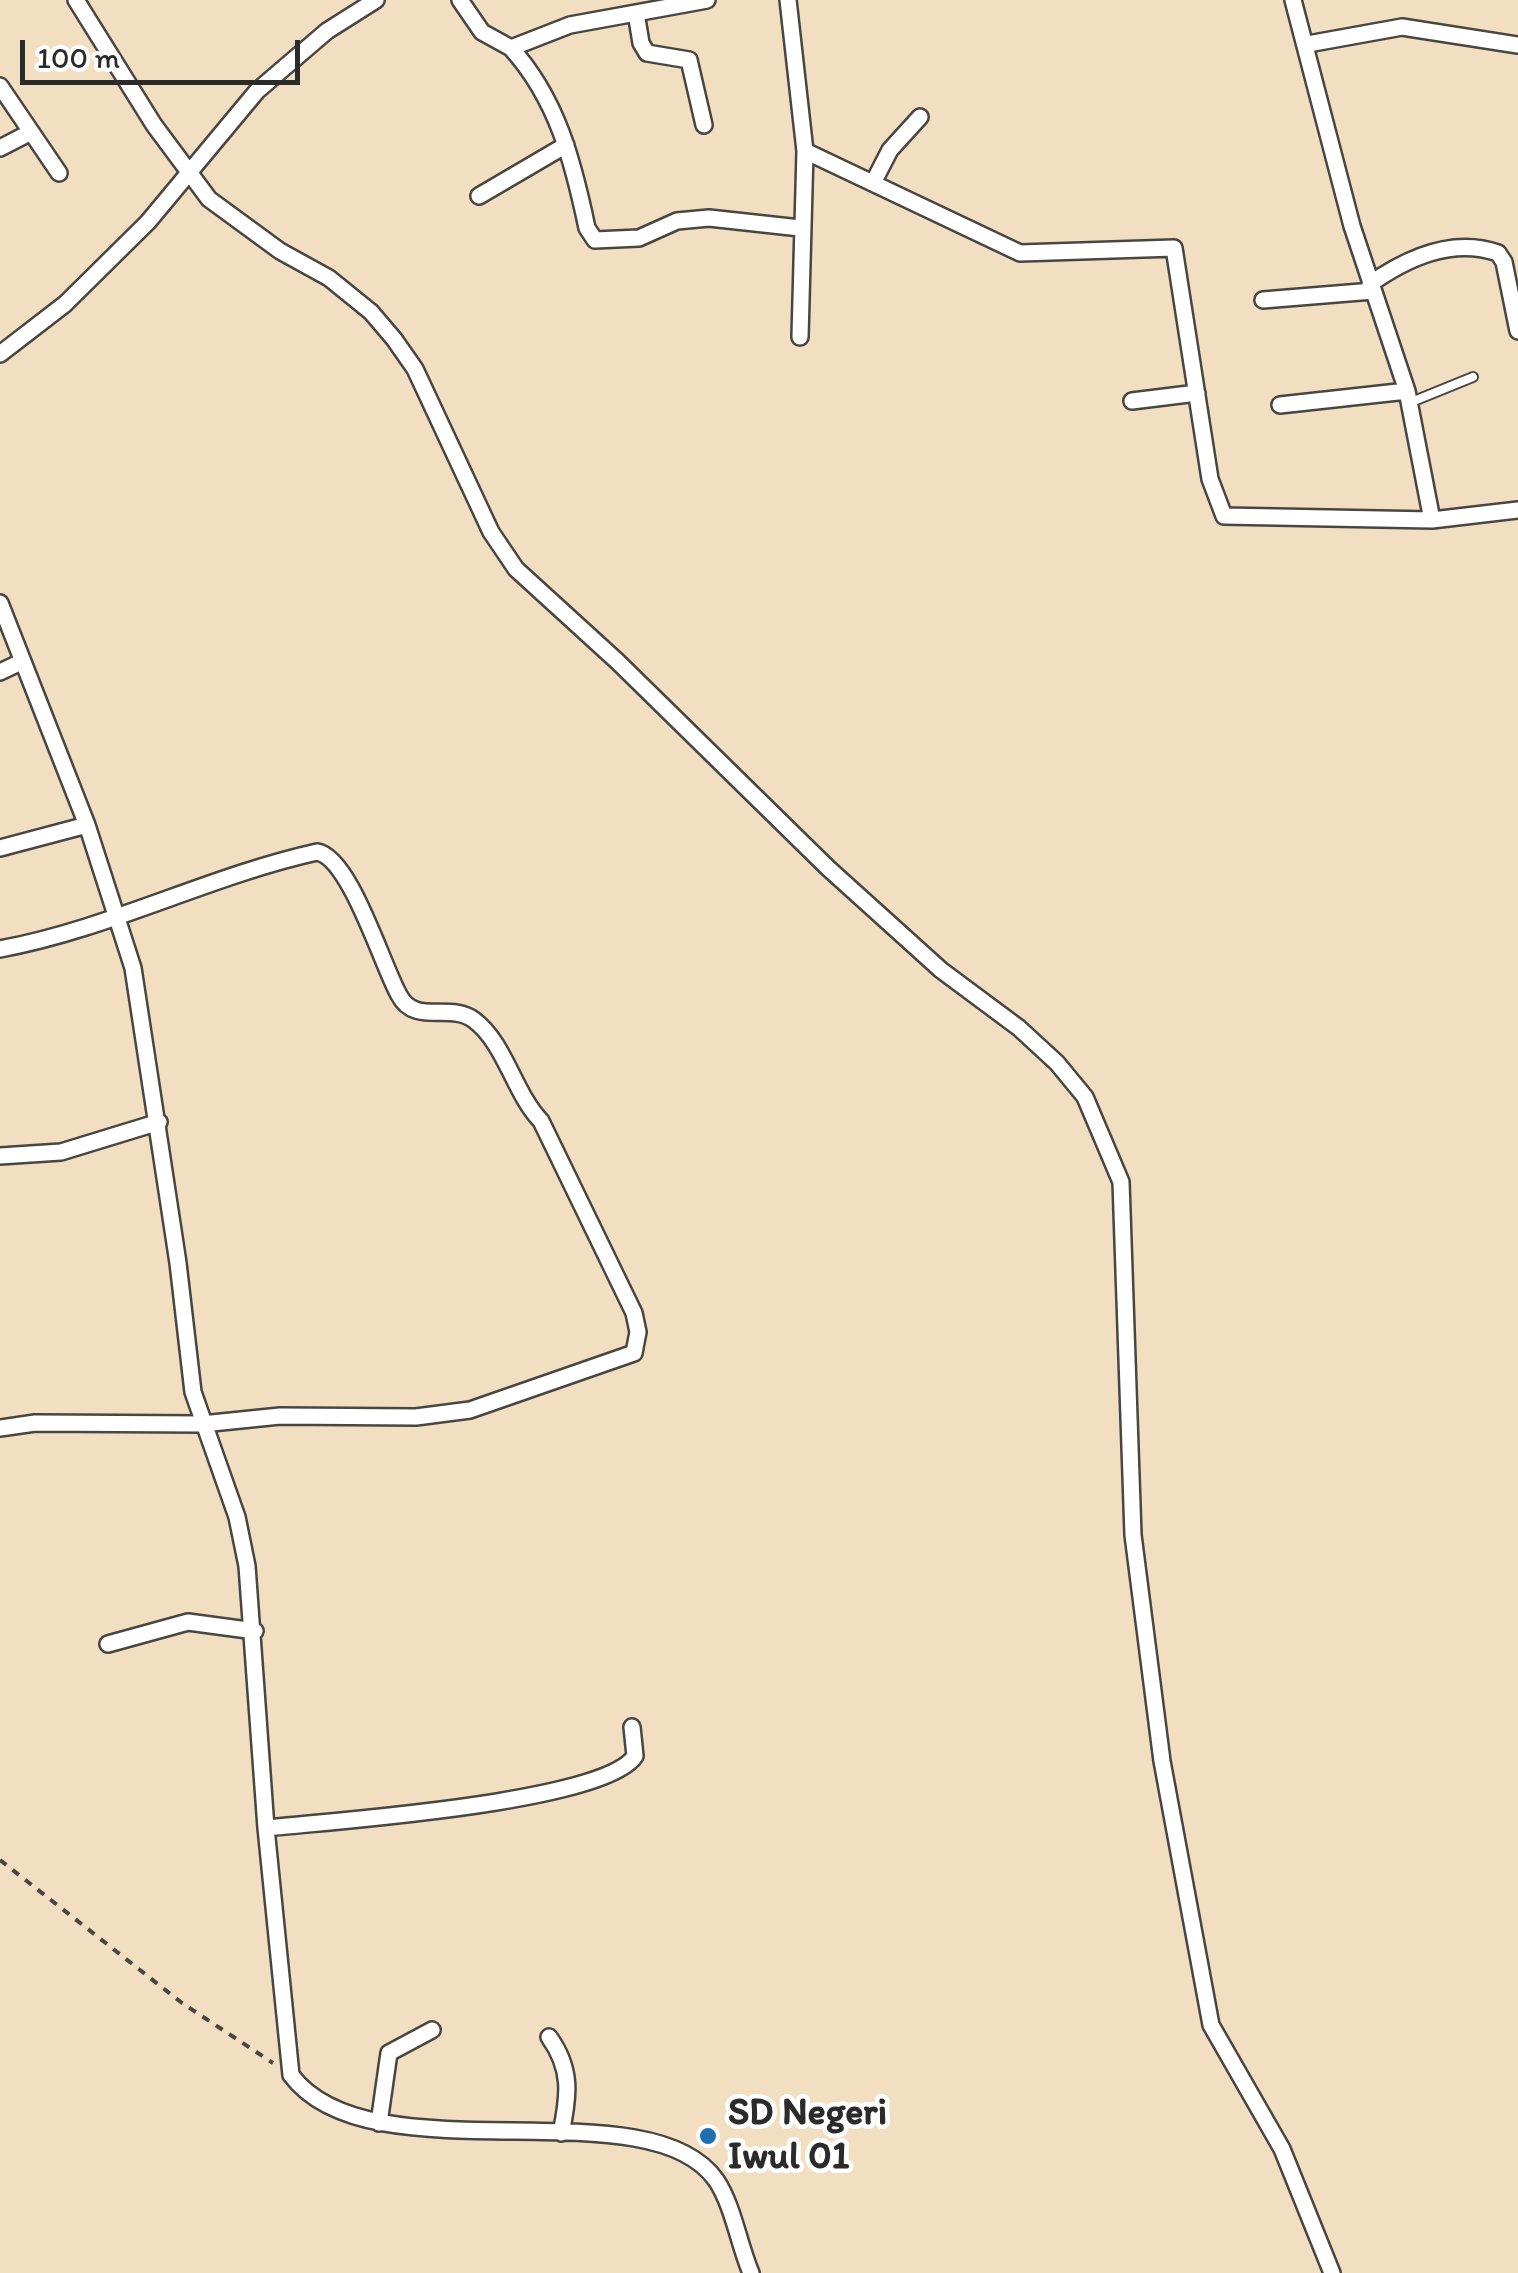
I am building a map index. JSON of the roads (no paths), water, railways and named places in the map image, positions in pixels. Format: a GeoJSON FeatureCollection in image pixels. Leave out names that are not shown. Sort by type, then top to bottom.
{"type":"FeatureCollection","features":[{"type":"Feature","properties":{"kind":"street"},"geometry":{"type":"LineString","coordinates":[[76,0],[188,174],[234,218],[329,278],[370,312],[394,339],[415,370],[491,532],[516,569],[618,662],[828,868],[941,970],[1019,1028],[1057,1063],[1085,1097],[1121,1182],[1133,1536],[1162,1761],[1211,2024],[1282,2149],[1332,2273]]}},
{"type":"Feature","properties":{"kind":"street"},"geometry":{"type":"LineString","coordinates":[[0,354],[65,304],[148,222],[257,91],[327,32],[376,0]]}},
{"type":"Feature","properties":{"kind":"street"},"geometry":{"type":"LineString","coordinates":[[460,0],[482,32],[510,48],[538,78],[566,146],[587,228],[595,240],[640,238],[676,222],[709,218],[800,228]]}},
{"type":"Feature","properties":{"kind":"street"},"geometry":{"type":"LineString","coordinates":[[510,48],[570,25],[639,8],[707,0]]}},
{"type":"Feature","properties":{"kind":"street"},"geometry":{"type":"LineString","coordinates":[[788,0],[806,151],[800,228],[800,337]]}},
{"type":"Feature","properties":{"kind":"street"},"geometry":{"type":"LineString","coordinates":[[1293,0],[1372,287],[1408,397],[1432,520]]}},
{"type":"Feature","properties":{"kind":"street"},"geometry":{"type":"LineString","coordinates":[[639,8],[641,43],[648,53],[689,60],[704,125]]}},
{"type":"Feature","properties":{"kind":"street"},"geometry":{"type":"LineString","coordinates":[[1308,44],[1402,27],[1518,45]]}},
{"type":"Feature","properties":{"kind":"street"},"geometry":{"type":"LineString","coordinates":[[0,86],[59,173]]}},
{"type":"Feature","properties":{"kind":"street"},"geometry":{"type":"LineString","coordinates":[[874,182],[890,150],[920,117]]}},
{"type":"Feature","properties":{"kind":"street"},"geometry":{"type":"LineString","coordinates":[[0,148],[31,132]]}},
{"type":"Feature","properties":{"kind":"street"},"geometry":{"type":"LineString","coordinates":[[479,196],[566,146]]}},
{"type":"Feature","properties":{"kind":"street"},"geometry":{"type":"LineString","coordinates":[[806,151],[1020,253],[1174,248],[1210,478],[1225,518],[1432,520],[1518,510]]}},
{"type":"Feature","properties":{"kind":"street"},"geometry":{"type":"LineString","coordinates":[[1264,300],[1372,287],[1403,260],[1428,252],[1486,249],[1498,253],[1504,262],[1518,331]]}},
{"type":"Feature","properties":{"kind":"street"},"geometry":{"type":"LineString","coordinates":[[1132,401],[1197,392]]}},
{"type":"Feature","properties":{"kind":"street"},"geometry":{"type":"LineString","coordinates":[[1280,405],[1408,397]]}},
{"type":"Feature","properties":{"kind":"street"},"geometry":{"type":"LineString","coordinates":[[0,602],[86,825],[133,968],[158,1122],[192,1392],[238,1517],[255,1631],[266,1828],[291,2075],[307,2096],[325,2107],[379,2123],[561,2133],[661,2145],[695,2160],[716,2180],[751,2273]]}},
{"type":"Feature","properties":{"kind":"street"},"geometry":{"type":"LineString","coordinates":[[0,672],[21,662]]}},
{"type":"Feature","properties":{"kind":"street"},"geometry":{"type":"LineString","coordinates":[[0,848],[86,825]]}},
{"type":"Feature","properties":{"kind":"street"},"geometry":{"type":"LineString","coordinates":[[0,930],[4,948],[119,916],[232,875],[317,852],[328,856],[347,882],[400,1000],[418,1012],[460,1012],[476,1021],[491,1041],[522,1101],[542,1121],[637,1322],[634,1353],[470,1410],[401,1417],[280,1416],[202,1424],[35,1423],[0,1428]]}},
{"type":"Feature","properties":{"kind":"street"},"geometry":{"type":"LineString","coordinates":[[0,1156],[82,1148],[158,1122]]}},
{"type":"Feature","properties":{"kind":"street"},"geometry":{"type":"LineString","coordinates":[[108,1644],[188,1622],[255,1631]]}},
{"type":"Feature","properties":{"kind":"street"},"geometry":{"type":"LineString","coordinates":[[266,1828],[475,1806],[603,1778],[635,1756],[632,1727]]}},
{"type":"Feature","properties":{"kind":"street"},"geometry":{"type":"LineString","coordinates":[[379,2123],[389,2053],[432,2030]]}},
{"type":"Feature","properties":{"kind":"street"},"geometry":{"type":"LineString","coordinates":[[548,2037],[567,2071],[568,2098],[561,2133]]}},
{"type":"Feature","properties":{"kind":"lane"},"geometry":{"type":"LineString","coordinates":[[1408,397],[1472,377]]}},
{"type":"Feature","properties":{"kind":"place","name":"SD Negeri Iwul 01"},"geometry":{"type":"Point","coordinates":[708,2136]}}]}
